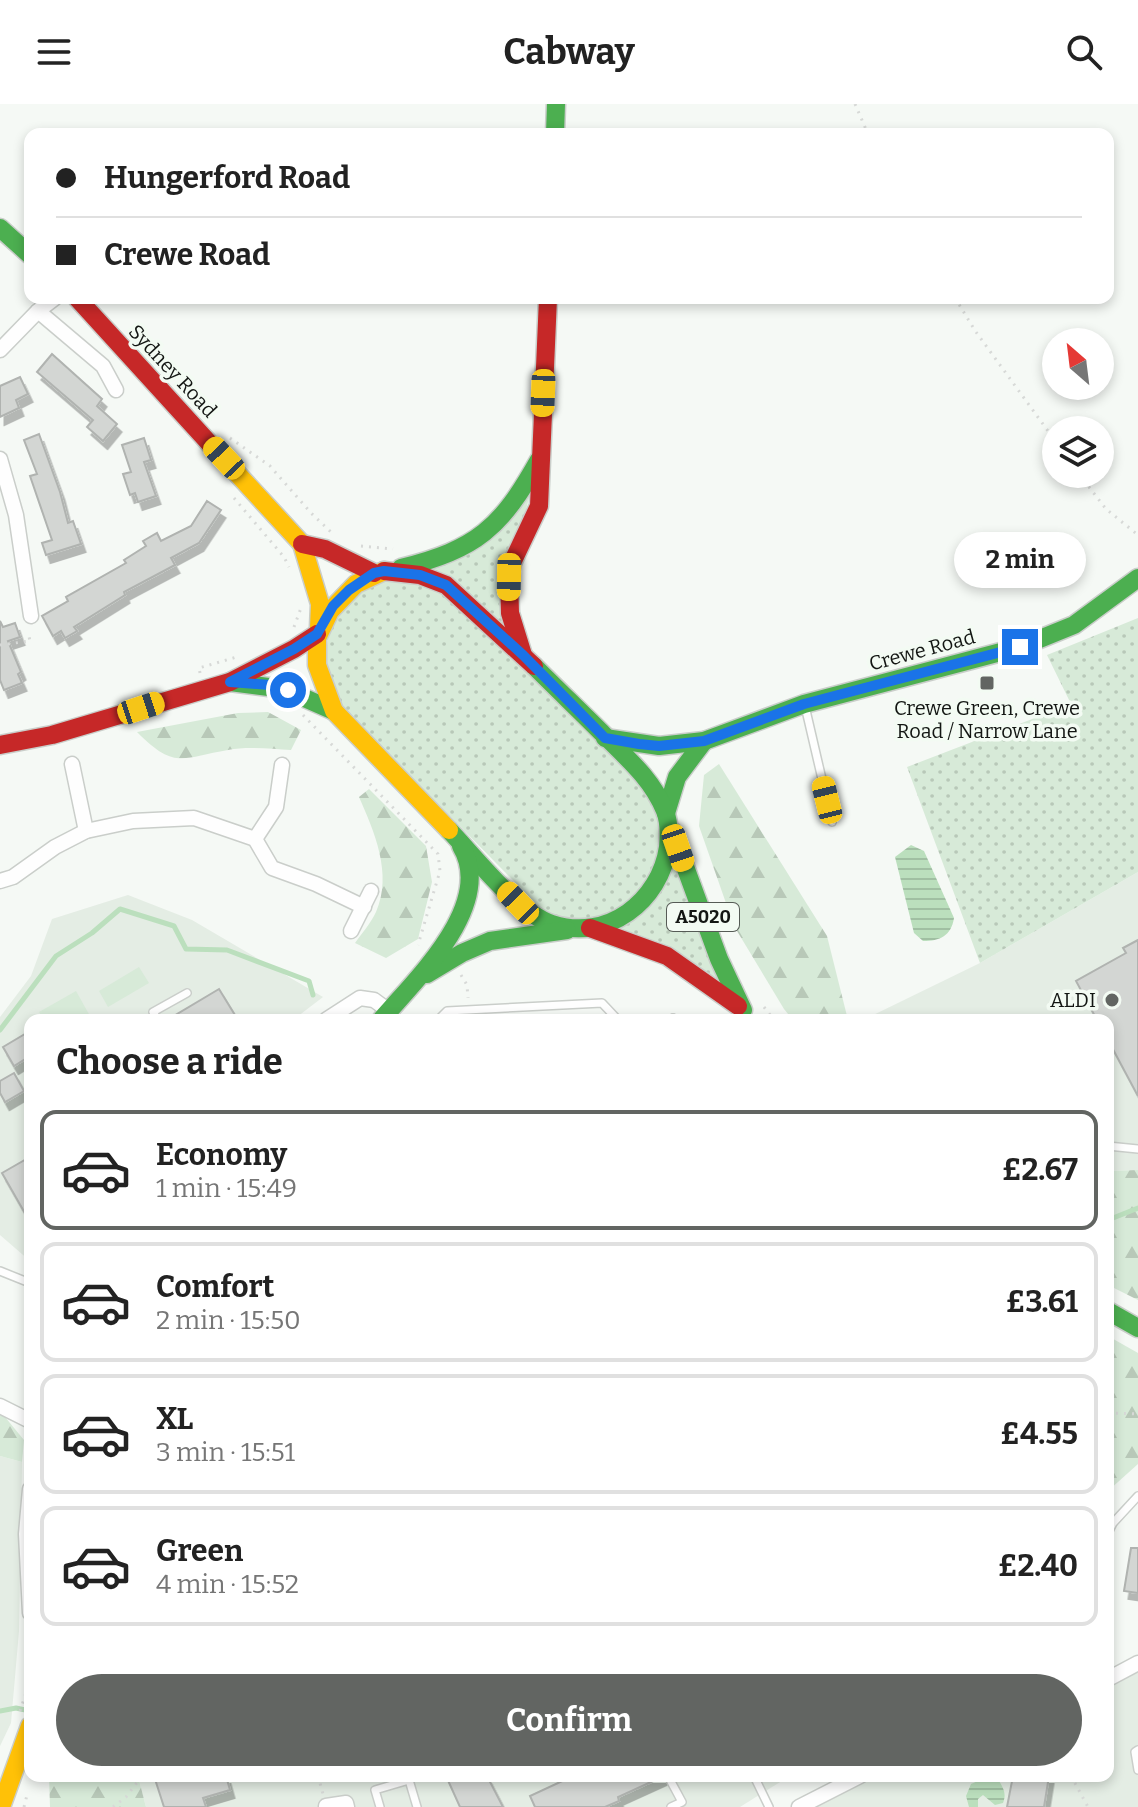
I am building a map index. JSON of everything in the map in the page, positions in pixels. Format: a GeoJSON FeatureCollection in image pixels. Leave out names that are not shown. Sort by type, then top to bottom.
{"type":"FeatureCollection","features":[{"type":"Feature","properties":{"kind":"main road"},"geometry":{"type":"LineString","coordinates":[[555,128],[556,104]]}},
{"type":"Feature","properties":{"kind":"main road"},"geometry":{"type":"LineString","coordinates":[[0,228],[24,250]]}},
{"type":"Feature","properties":{"kind":"main road","name":"Sydney Road"},"geometry":{"type":"LineString","coordinates":[[82,304],[302,544],[320,604],[316,662],[321,685],[334,711]]}},
{"type":"Feature","properties":{"kind":"main road"},"geometry":{"type":"LineString","coordinates":[[523,655],[510,613],[509,577],[512,563],[539,506],[548,304]]}},
{"type":"Feature","properties":{"kind":"main road"},"geometry":{"type":"LineString","coordinates":[[0,745],[52,735],[230,682],[294,649],[318,631],[333,606],[349,590],[379,572],[432,561],[464,550],[484,536],[520,495],[539,460]]}},
{"type":"Feature","properties":{"kind":"main road","name":"Sydney Road"},"geometry":{"type":"LineString","coordinates":[[302,544],[325,549],[379,572],[420,575],[446,585],[523,655],[648,779],[668,818]]}},
{"type":"Feature","properties":{"kind":"main road","name":"Crewe Road"},"geometry":{"type":"LineString","coordinates":[[605,738],[659,746],[704,741],[804,704],[1020,647],[1074,625],[1130,590],[1138,578]]}},
{"type":"Feature","properties":{"kind":"main road"},"geometry":{"type":"LineString","coordinates":[[230,682],[270,685],[306,695],[334,711],[526,910],[552,924],[583,928]]}},
{"type":"Feature","properties":{"kind":"main road"},"geometry":{"type":"LineString","coordinates":[[416,980],[462,953],[490,941],[583,928],[619,920],[632,912],[653,890],[668,855],[668,818],[677,777],[704,741]]}},
{"type":"Feature","properties":{"kind":"main road","name":"A5020"},"geometry":{"type":"LineString","coordinates":[[668,818],[719,959],[753,1012]]}},
{"type":"Feature","properties":{"kind":"main road"},"geometry":{"type":"LineString","coordinates":[[387,1014],[455,928],[471,880],[470,864],[459,841]]}},
{"type":"Feature","properties":{"kind":"main road","name":"A5020"},"geometry":{"type":"LineString","coordinates":[[583,928],[667,956],[753,1012]]}},
{"type":"Feature","properties":{"kind":"main road"},"geometry":{"type":"LineString","coordinates":[[1114,1314],[1138,1328]]}},
{"type":"Feature","properties":{"kind":"main road"},"geometry":{"type":"LineString","coordinates":[[1,1807],[24,1742]]}},
{"type":"Feature","properties":{"kind":"street"},"geometry":{"type":"LineString","coordinates":[[0,350],[47,304]]}},
{"type":"Feature","properties":{"kind":"street"},"geometry":{"type":"LineString","coordinates":[[38,311],[103,366],[116,390]]}},
{"type":"Feature","properties":{"kind":"street"},"geometry":{"type":"LineString","coordinates":[[0,459],[16,515],[31,616]]}},
{"type":"Feature","properties":{"kind":"street"},"geometry":{"type":"LineString","coordinates":[[72,764],[86,831]]}},
{"type":"Feature","properties":{"kind":"street"},"geometry":{"type":"LineString","coordinates":[[255,839],[276,807],[282,765]]}},
{"type":"Feature","properties":{"kind":"street"},"geometry":{"type":"LineString","coordinates":[[0,881],[13,877],[55,847],[86,831],[133,821],[194,818],[255,839],[272,868],[364,907]]}},
{"type":"Feature","properties":{"kind":"street"},"geometry":{"type":"LineString","coordinates":[[351,931],[371,891]]}},
{"type":"Feature","properties":{"kind":"street"},"geometry":{"type":"LineString","coordinates":[[335,1014],[360,998],[374,1000],[384,1014]]}},
{"type":"Feature","properties":{"kind":"street"},"geometry":{"type":"LineString","coordinates":[[0,1406],[24,1418]]}},
{"type":"Feature","properties":{"kind":"street"},"geometry":{"type":"LineString","coordinates":[[1114,1672],[1138,1663]]}},
{"type":"Feature","properties":{"kind":"street"},"geometry":{"type":"LineString","coordinates":[[799,1807],[848,1782]]}},
{"type":"Feature","properties":{"kind":"street"},"geometry":{"type":"LineString","coordinates":[[324,1806],[346,1803],[347,1807]]}},
{"type":"Feature","properties":{"kind":"lane"},"geometry":{"type":"LineString","coordinates":[[804,704],[832,822]]}},
{"type":"Feature","properties":{"kind":"lane"},"geometry":{"type":"LineString","coordinates":[[154,1014],[187,993]]}},
{"type":"Feature","properties":{"kind":"lane"},"geometry":{"type":"LineString","coordinates":[[444,1014],[447,1011],[602,1003],[612,1014]]}},
{"type":"Feature","properties":{"kind":"lane"},"geometry":{"type":"LineString","coordinates":[[1114,1147],[1138,1149]]}},
{"type":"Feature","properties":{"kind":"lane"},"geometry":{"type":"LineString","coordinates":[[0,1271],[24,1281]]}},
{"type":"Feature","properties":{"kind":"lane"},"geometry":{"type":"LineString","coordinates":[[1114,1522],[1138,1496]]}},
{"type":"Feature","properties":{"kind":"lane"},"geometry":{"type":"LineString","coordinates":[[1138,1750],[1135,1752],[1138,1770]]}},
{"type":"Feature","properties":{"kind":"lane"},"geometry":{"type":"LineString","coordinates":[[380,1807],[375,1790],[402,1782]]}},
{"type":"Feature","properties":{"kind":"lane"},"geometry":{"type":"LineString","coordinates":[[410,1782],[417,1807]]}},
{"type":"Feature","properties":{"kind":"lane"},"geometry":{"type":"LineString","coordinates":[[671,1782],[682,1802],[671,1807]]}},
{"type":"Feature","properties":{"kind":"lane"},"geometry":{"type":"LineString","coordinates":[[757,1782],[769,1807]]}},
{"type":"Feature","properties":{"kind":"path"},"geometry":{"type":"LineString","coordinates":[[855,104],[865,128]]}},
{"type":"Feature","properties":{"kind":"path"},"geometry":{"type":"LineString","coordinates":[[959,304],[1042,423]]}},
{"type":"Feature","properties":{"kind":"path"},"geometry":{"type":"LineString","coordinates":[[222,433],[270,466],[322,524],[340,537]]}},
{"type":"Feature","properties":{"kind":"path"},"geometry":{"type":"LineString","coordinates":[[1090,488],[1106,509],[1138,535]]}},
{"type":"Feature","properties":{"kind":"path"},"geometry":{"type":"LineString","coordinates":[[234,498],[284,557],[292,571]]}},
{"type":"Feature","properties":{"kind":"path"},"geometry":{"type":"LineString","coordinates":[[355,544],[396,548]]}},
{"type":"Feature","properties":{"kind":"path"},"geometry":{"type":"LineString","coordinates":[[293,628],[301,610],[301,595]]}},
{"type":"Feature","properties":{"kind":"path"},"geometry":{"type":"LineString","coordinates":[[0,645],[30,641],[25,620],[31,616]]}},
{"type":"Feature","properties":{"kind":"path"},"geometry":{"type":"LineString","coordinates":[[199,668],[252,652]]}},
{"type":"Feature","properties":{"kind":"path"},"geometry":{"type":"LineString","coordinates":[[296,709],[438,854],[440,871],[433,902],[420,943],[411,955]]}},
{"type":"Feature","properties":{"kind":"path"},"geometry":{"type":"LineString","coordinates":[[457,969],[467,985],[468,1010]]}},
{"type":"Feature","properties":{"kind":"path"},"geometry":{"type":"LineString","coordinates":[[1114,1413],[1138,1414]]}},
{"type":"Feature","properties":{"kind":"path"},"geometry":{"type":"LineString","coordinates":[[113,1807],[137,1782]]}},
{"type":"Feature","properties":{"kind":"path"},"geometry":{"type":"LineString","coordinates":[[1074,1782],[1088,1807]]}},
{"type":"Feature","properties":{"kind":"shaded area"},"geometry":{"type":"Polygon","coordinates":[[[911,845],[924,851],[954,918],[947,933],[935,940],[923,941],[914,933],[895,857],[911,845]]]}},
{"type":"Feature","properties":{"kind":"shaded area"},"geometry":{"type":"Polygon","coordinates":[[[1138,872],[1138,1170],[1114,1171],[1114,1014],[875,1014],[980,963],[1138,872]]]}},
{"type":"Feature","properties":{"kind":"shaded area"},"geometry":{"type":"Polygon","coordinates":[[[128,895],[192,920],[323,997],[301,1014],[24,1014],[24,1256],[0,1235],[0,1017],[31,976],[52,919],[128,895]]]}},
{"type":"Feature","properties":{"kind":"shaded area"},"geometry":{"type":"Polygon","coordinates":[[[0,1456],[22,1462],[19,1631],[11,1723],[0,1746],[0,1456]]]}},
{"type":"Feature","properties":{"kind":"shaded area"},"geometry":{"type":"Polygon","coordinates":[[[1138,1663],[1138,1807],[799,1807],[848,1782],[1114,1782],[1114,1676],[1138,1663]]]}},
{"type":"Feature","properties":{"kind":"shaded area"},"geometry":{"type":"Polygon","coordinates":[[[140,1782],[780,1782],[740,1807],[146,1807],[140,1782]]]}},
{"type":"Feature","properties":{"kind":"shaded area"},"geometry":{"type":"Polygon","coordinates":[[[1000,1782],[1004,1793],[1003,1803],[995,1805],[983,1795],[978,1799],[978,1807],[969,1807],[966,1796],[971,1784],[1000,1782]]]}},
{"type":"Feature","properties":{"kind":"green space"},"geometry":{"type":"Polygon","coordinates":[[[539,460],[512,563],[523,655],[648,779],[740,1007],[691,971],[562,930],[321,685],[333,606],[349,590],[464,550],[539,460]]]}},
{"type":"Feature","properties":{"kind":"green space"},"geometry":{"type":"Polygon","coordinates":[[[1138,618],[1138,872],[980,963],[907,767],[1071,704],[1047,655],[1138,618]]]}},
{"type":"Feature","properties":{"kind":"green space"},"geometry":{"type":"Polygon","coordinates":[[[268,712],[301,730],[291,750],[243,748],[189,758],[170,757],[137,732],[238,713],[268,712]]]}},
{"type":"Feature","properties":{"kind":"green space"},"geometry":{"type":"Polygon","coordinates":[[[719,764],[827,936],[846,1014],[788,1014],[734,926],[699,826],[704,775],[719,764]]]}},
{"type":"Feature","properties":{"kind":"green space"},"geometry":{"type":"Polygon","coordinates":[[[369,789],[426,846],[432,882],[418,939],[386,958],[355,943],[376,912],[383,883],[380,853],[359,797],[369,789]]]}},
{"type":"Feature","properties":{"kind":"green space"},"geometry":{"type":"Polygon","coordinates":[[[139,967],[149,983],[108,1007],[99,991],[139,967]]]}},
{"type":"Feature","properties":{"kind":"green space"},"geometry":{"type":"Polygon","coordinates":[[[76,991],[89,1014],[40,1014],[76,991]]]}},
{"type":"Feature","properties":{"kind":"green space"},"geometry":{"type":"Polygon","coordinates":[[[1138,1170],[1138,1300],[1114,1288],[1114,1171],[1138,1170]]]}},
{"type":"Feature","properties":{"kind":"green space"},"geometry":{"type":"Polygon","coordinates":[[[1114,1339],[1138,1353],[1138,1464],[1114,1486],[1114,1339]]]}},
{"type":"Feature","properties":{"kind":"green space"},"geometry":{"type":"Polygon","coordinates":[[[0,1415],[24,1440],[22,1462],[0,1456],[0,1415]]]}},
{"type":"Feature","properties":{"kind":"green space"},"geometry":{"type":"Polygon","coordinates":[[[49,1782],[140,1782],[146,1807],[50,1807],[49,1782]]]}},
{"type":"Feature","properties":{"kind":"building"},"geometry":{"type":"Polygon","coordinates":[[[52,354],[102,399],[97,406],[117,424],[103,441],[87,427],[93,420],[37,372],[52,354]]]}},
{"type":"Feature","properties":{"kind":"building"},"geometry":{"type":"Polygon","coordinates":[[[20,377],[28,394],[16,400],[19,408],[0,417],[0,386],[20,377]]]}},
{"type":"Feature","properties":{"kind":"building"},"geometry":{"type":"Polygon","coordinates":[[[39,434],[68,523],[73,521],[81,544],[46,555],[42,543],[52,540],[30,476],[37,474],[24,440],[39,434]]]}},
{"type":"Feature","properties":{"kind":"building"},"geometry":{"type":"Polygon","coordinates":[[[144,438],[151,460],[144,462],[156,496],[138,502],[135,493],[130,495],[123,474],[131,472],[122,445],[144,438]]]}},
{"type":"Feature","properties":{"kind":"building"},"geometry":{"type":"Polygon","coordinates":[[[207,501],[221,510],[199,543],[171,558],[175,565],[124,592],[125,595],[74,627],[77,631],[65,638],[61,631],[53,636],[42,616],[68,601],[66,597],[126,563],[124,560],[146,546],[143,541],[157,533],[161,541],[191,526],[207,501]]]}},
{"type":"Feature","properties":{"kind":"building"},"geometry":{"type":"Polygon","coordinates":[[[0,621],[3,627],[15,623],[20,637],[8,641],[21,672],[18,674],[22,683],[4,690],[0,680],[0,621]]]}},
{"type":"Feature","properties":{"kind":"building","name":"ALDI"},"geometry":{"type":"Polygon","coordinates":[[[1138,940],[1138,1096],[1114,1051],[1114,1014],[1094,1014],[1076,981],[1126,953],[1123,948],[1138,940]]]}},
{"type":"Feature","properties":{"kind":"building"},"geometry":{"type":"Polygon","coordinates":[[[219,989],[234,1014],[177,1014],[219,989]]]}},
{"type":"Feature","properties":{"kind":"building"},"geometry":{"type":"Polygon","coordinates":[[[24,1035],[24,1060],[14,1066],[3,1047],[24,1035]]]}},
{"type":"Feature","properties":{"kind":"building"},"geometry":{"type":"Polygon","coordinates":[[[14,1073],[24,1091],[5,1102],[0,1093],[0,1081],[14,1073]]]}},
{"type":"Feature","properties":{"kind":"building"},"geometry":{"type":"Polygon","coordinates":[[[24,1160],[24,1212],[2,1173],[24,1160]]]}},
{"type":"Feature","properties":{"kind":"building"},"geometry":{"type":"Polygon","coordinates":[[[1131,1548],[1138,1548],[1138,1593],[1124,1591],[1131,1548]]]}},
{"type":"Feature","properties":{"kind":"building"},"geometry":{"type":"Polygon","coordinates":[[[156,1782],[228,1782],[230,1790],[203,1798],[206,1807],[164,1807],[156,1782]]]}},
{"type":"Feature","properties":{"kind":"building"},"geometry":{"type":"Polygon","coordinates":[[[449,1782],[490,1782],[503,1807],[460,1807],[449,1782]]]}},
{"type":"Feature","properties":{"kind":"building"},"geometry":{"type":"Polygon","coordinates":[[[560,1782],[651,1782],[618,1797],[619,1801],[605,1807],[535,1807],[530,1796],[560,1782]]]}},
{"type":"Feature","properties":{"kind":"building"},"geometry":{"type":"Polygon","coordinates":[[[1012,1782],[1048,1782],[1044,1807],[1007,1807],[1012,1782]]]}},
{"type":"Feature","properties":{"kind":"waterway"},"geometry":{"type":"LineString","coordinates":[[0,1030],[56,956],[92,933],[120,909],[174,926],[186,949],[227,950],[309,981],[313,995]]}},
{"type":"Feature","properties":{"kind":"waterway"},"geometry":{"type":"LineString","coordinates":[[1114,1218],[1138,1208]]}},
{"type":"Feature","properties":{"kind":"waterway"},"geometry":{"type":"LineString","coordinates":[[0,1711],[24,1710]]}},
{"type":"Feature","properties":{"kind":"traffic: fast"},"geometry":{"type":"LineString","coordinates":[[555,128],[556,104]]}},
{"type":"Feature","properties":{"kind":"traffic: fast"},"geometry":{"type":"LineString","coordinates":[[0,228],[24,250]]}},
{"type":"Feature","properties":{"kind":"traffic: fast"},"geometry":{"type":"LineString","coordinates":[[401,568],[449,553],[484,532],[512,503],[539,460]]}},
{"type":"Feature","properties":{"kind":"traffic: fast"},"geometry":{"type":"LineString","coordinates":[[605,738],[659,746],[704,741],[804,704],[1020,647],[1074,625],[1138,578]]}},
{"type":"Feature","properties":{"kind":"traffic: fast"},"geometry":{"type":"LineString","coordinates":[[449,830],[511,897],[539,918],[573,928],[611,922],[628,912],[643,900],[663,867],[668,829],[660,799],[630,761],[534,666]]}},
{"type":"Feature","properties":{"kind":"traffic: fast"},"geometry":{"type":"LineString","coordinates":[[230,682],[284,689],[334,711]]}},
{"type":"Feature","properties":{"kind":"traffic: fast"},"geometry":{"type":"LineString","coordinates":[[666,813],[677,777],[704,741]]}},
{"type":"Feature","properties":{"kind":"traffic: fast"},"geometry":{"type":"LineString","coordinates":[[672,831],[719,959],[743,1010]]}},
{"type":"Feature","properties":{"kind":"traffic: fast"},"geometry":{"type":"LineString","coordinates":[[386,1014],[431,962],[461,915],[468,892],[469,868],[461,846]]}},
{"type":"Feature","properties":{"kind":"traffic: fast"},"geometry":{"type":"LineString","coordinates":[[427,974],[490,941],[567,930]]}},
{"type":"Feature","properties":{"kind":"traffic: fast"},"geometry":{"type":"LineString","coordinates":[[1114,1314],[1138,1328]]}},
{"type":"Feature","properties":{"kind":"traffic: slow"},"geometry":{"type":"LineString","coordinates":[[220,455],[302,544],[320,604],[319,628]]}},
{"type":"Feature","properties":{"kind":"traffic: slow"},"geometry":{"type":"LineString","coordinates":[[384,571],[356,584],[330,611],[317,638],[317,665],[334,711],[449,830]]}},
{"type":"Feature","properties":{"kind":"traffic: slow"},"geometry":{"type":"LineString","coordinates":[[1,1807],[24,1743]]}},
{"type":"Feature","properties":{"kind":"traffic: jam"},"geometry":{"type":"LineString","coordinates":[[82,304],[220,455]]}},
{"type":"Feature","properties":{"kind":"traffic: jam"},"geometry":{"type":"LineString","coordinates":[[523,655],[510,613],[509,577],[512,563],[539,506],[548,304]]}},
{"type":"Feature","properties":{"kind":"traffic: jam"},"geometry":{"type":"LineString","coordinates":[[302,544],[325,549],[374,573]]}},
{"type":"Feature","properties":{"kind":"traffic: jam"},"geometry":{"type":"LineString","coordinates":[[384,571],[420,575],[446,585],[534,666]]}},
{"type":"Feature","properties":{"kind":"traffic: jam"},"geometry":{"type":"LineString","coordinates":[[0,745],[52,735],[230,682],[317,634]]}},
{"type":"Feature","properties":{"kind":"traffic: jam"},"geometry":{"type":"LineString","coordinates":[[590,928],[667,956],[738,1006]]}},
{"type":"Feature","properties":{"kind":"place","name":"Crewe Green, Crewe Road / Narrow Lane"},"geometry":{"type":"Point","coordinates":[987,683]}},
{"type":"Feature","properties":{"kind":"place","name":"ALDI"},"geometry":{"type":"Point","coordinates":[1112,1000]}},
{"type":"Feature","properties":{"kind":"route"},"geometry":{"type":"LineString","coordinates":[[288,690],[270,685],[230,682],[317,634],[333,606],[349,590],[374,573],[384,571],[420,575],[446,585],[523,655],[605,738],[639,744],[659,746],[704,741],[804,704],[1020,647]]}}]}
